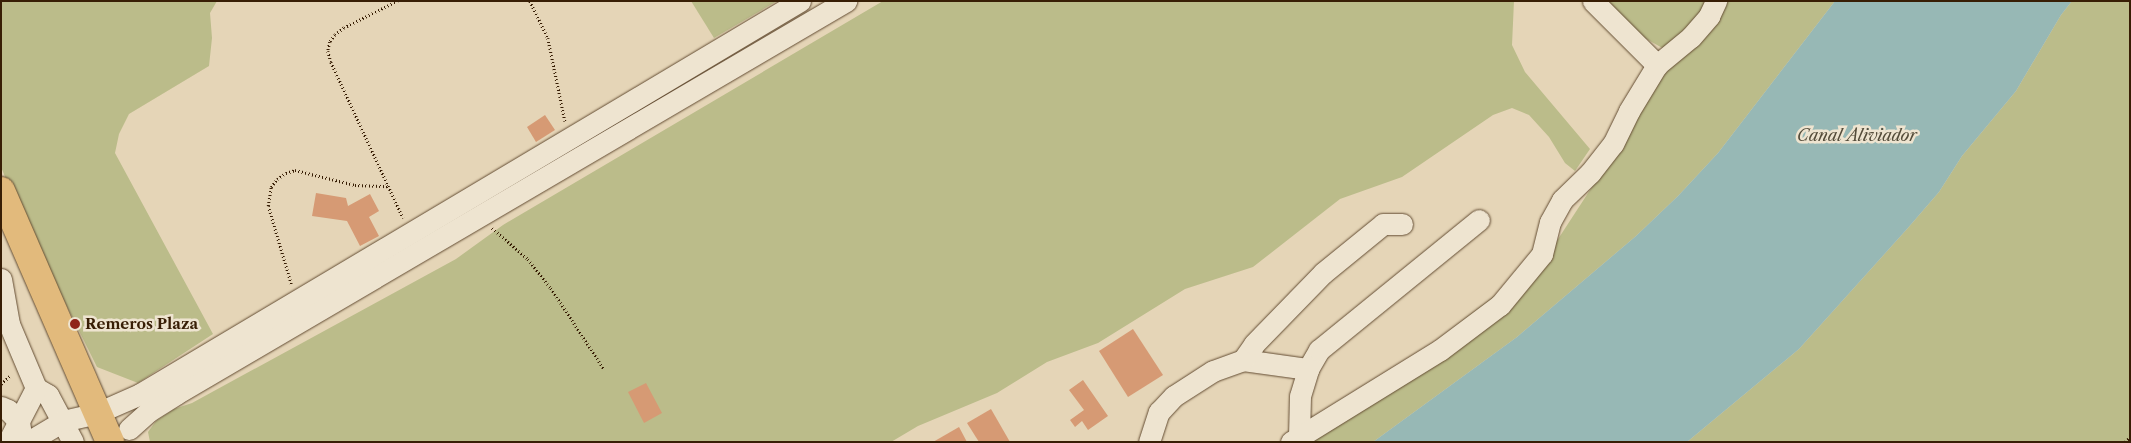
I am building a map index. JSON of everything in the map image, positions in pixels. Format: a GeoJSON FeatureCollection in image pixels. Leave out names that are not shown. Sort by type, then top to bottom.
{"type":"FeatureCollection","features":[{"type":"Feature","properties":{"kind":"main road"},"geometry":{"type":"LineString","coordinates":[[1,191],[80,416],[125,437]]}},
{"type":"Feature","properties":{"kind":"main road"},"geometry":{"type":"LineString","coordinates":[[1,226],[92,442]]}},
{"type":"Feature","properties":{"kind":"street"},"geometry":{"type":"LineString","coordinates":[[125,437],[149,410],[298,311],[410,233],[800,1]]}},
{"type":"Feature","properties":{"kind":"street"},"geometry":{"type":"LineString","coordinates":[[28,442],[80,416],[140,394],[478,216],[846,1]]}},
{"type":"Feature","properties":{"kind":"street"},"geometry":{"type":"LineString","coordinates":[[1593,1],[1657,65]]}},
{"type":"Feature","properties":{"kind":"street"},"geometry":{"type":"LineString","coordinates":[[1295,439],[1440,350],[1500,305],[1542,254],[1550,222],[1562,200],[1590,173],[1613,144],[1629,111],[1657,65],[1690,37],[1709,16],[1716,1]]}},
{"type":"Feature","properties":{"kind":"street"},"geometry":{"type":"LineString","coordinates":[[574,136],[585,154]]}},
{"type":"Feature","properties":{"kind":"street"},"geometry":{"type":"LineString","coordinates":[[1295,439],[1300,396],[1308,369],[1319,350],[1479,220]]}},
{"type":"Feature","properties":{"kind":"street"},"geometry":{"type":"LineString","coordinates":[[1243,360],[1254,344],[1324,273],[1346,254],[1383,224],[1402,224]]}},
{"type":"Feature","properties":{"kind":"street"},"geometry":{"type":"LineString","coordinates":[[1,279],[9,324],[36,388],[80,416]]}},
{"type":"Feature","properties":{"kind":"street"},"geometry":{"type":"LineString","coordinates":[[1149,442],[1159,412],[1174,396],[1213,371],[1243,360],[1308,369]]}},
{"type":"Feature","properties":{"kind":"street"},"geometry":{"type":"LineString","coordinates":[[8,442],[21,432],[36,388]]}},
{"type":"Feature","properties":{"kind":"street"},"geometry":{"type":"LineString","coordinates":[[1,407],[8,410],[21,432]]}},
{"type":"Feature","properties":{"kind":"street"},"geometry":{"type":"LineString","coordinates":[[73,442],[80,416]]}},
{"type":"Feature","properties":{"kind":"path"},"geometry":{"type":"LineString","coordinates":[[398,1],[335,34],[330,42],[328,51],[331,62],[410,233]]}},
{"type":"Feature","properties":{"kind":"path"},"geometry":{"type":"LineString","coordinates":[[530,1],[548,38],[564,118],[574,136]]}},
{"type":"Feature","properties":{"kind":"path"},"geometry":{"type":"LineString","coordinates":[[298,311],[291,279],[268,206],[271,187],[277,179],[295,170],[355,185],[388,186]]}},
{"type":"Feature","properties":{"kind":"path"},"geometry":{"type":"LineString","coordinates":[[478,216],[528,259],[551,288],[604,369]]}},
{"type":"Feature","properties":{"kind":"path"},"geometry":{"type":"LineString","coordinates":[[2125,442],[2130,437]]}},
{"type":"Feature","properties":{"kind":"green space"},"geometry":{"type":"Polygon","coordinates":[[[1,1],[217,1],[210,13],[212,38],[209,66],[129,114],[119,134],[115,153],[213,334],[138,383],[97,367],[17,206],[1,167],[1,1]]]}},
{"type":"Feature","properties":{"kind":"green space"},"geometry":{"type":"Polygon","coordinates":[[[691,1],[777,1],[714,38],[691,1]]]}},
{"type":"Feature","properties":{"kind":"green space"},"geometry":{"type":"Polygon","coordinates":[[[883,1],[1514,1],[1512,45],[1525,72],[1590,149],[1575,171],[1565,163],[1549,137],[1529,115],[1512,108],[1493,115],[1402,177],[1340,199],[1253,267],[1185,289],[1098,343],[1047,362],[997,393],[918,426],[891,442],[150,442],[148,432],[156,421],[174,409],[192,403],[456,259],[503,225],[883,1]]]}},
{"type":"Feature","properties":{"kind":"green space"},"geometry":{"type":"Polygon","coordinates":[[[1600,1],[1835,1],[1718,153],[1678,196],[1636,236],[1517,337],[1373,442],[1303,442],[1547,256],[1637,118],[1666,50],[1641,36],[1600,1]]]}},
{"type":"Feature","properties":{"kind":"green space"},"geometry":{"type":"Polygon","coordinates":[[[2072,1],[2130,1],[2130,442],[1687,442],[1799,349],[1907,229],[1939,192],[1962,156],[2016,91],[2061,15],[2072,1]]]}},
{"type":"Feature","properties":{"kind":"water","name":"Canal Aliviador"},"geometry":{"type":"Polygon","coordinates":[[[1835,1],[2072,1],[2061,15],[2016,91],[1962,156],[1939,192],[1907,229],[1799,349],[1687,442],[1373,442],[1517,337],[1636,236],[1678,196],[1718,153],[1835,1]]]}},
{"type":"Feature","properties":{"kind":"building"},"geometry":{"type":"Polygon","coordinates":[[[545,115],[555,130],[536,142],[527,127],[545,115]]]}},
{"type":"Feature","properties":{"kind":"building"},"geometry":{"type":"Polygon","coordinates":[[[316,193],[346,198],[348,206],[370,194],[379,211],[369,217],[379,236],[360,246],[347,221],[312,216],[316,193]]]}},
{"type":"Feature","properties":{"kind":"building"},"geometry":{"type":"Polygon","coordinates":[[[1133,329],[1163,375],[1128,397],[1099,351],[1133,329]]]}},
{"type":"Feature","properties":{"kind":"building"},"geometry":{"type":"Polygon","coordinates":[[[1083,380],[1108,416],[1088,430],[1082,421],[1075,427],[1070,420],[1084,410],[1069,390],[1083,380]]]}},
{"type":"Feature","properties":{"kind":"building"},"geometry":{"type":"Polygon","coordinates":[[[646,383],[662,413],[644,423],[628,392],[646,383]]]}},
{"type":"Feature","properties":{"kind":"building"},"geometry":{"type":"Polygon","coordinates":[[[991,409],[1010,442],[979,442],[967,423],[991,409]]]}},
{"type":"Feature","properties":{"kind":"building"},"geometry":{"type":"Polygon","coordinates":[[[959,427],[967,442],[933,442],[959,427]]]}},
{"type":"Feature","properties":{"kind":"place","name":"Remeros Plaza"},"geometry":{"type":"Point","coordinates":[75,324]}}]}
